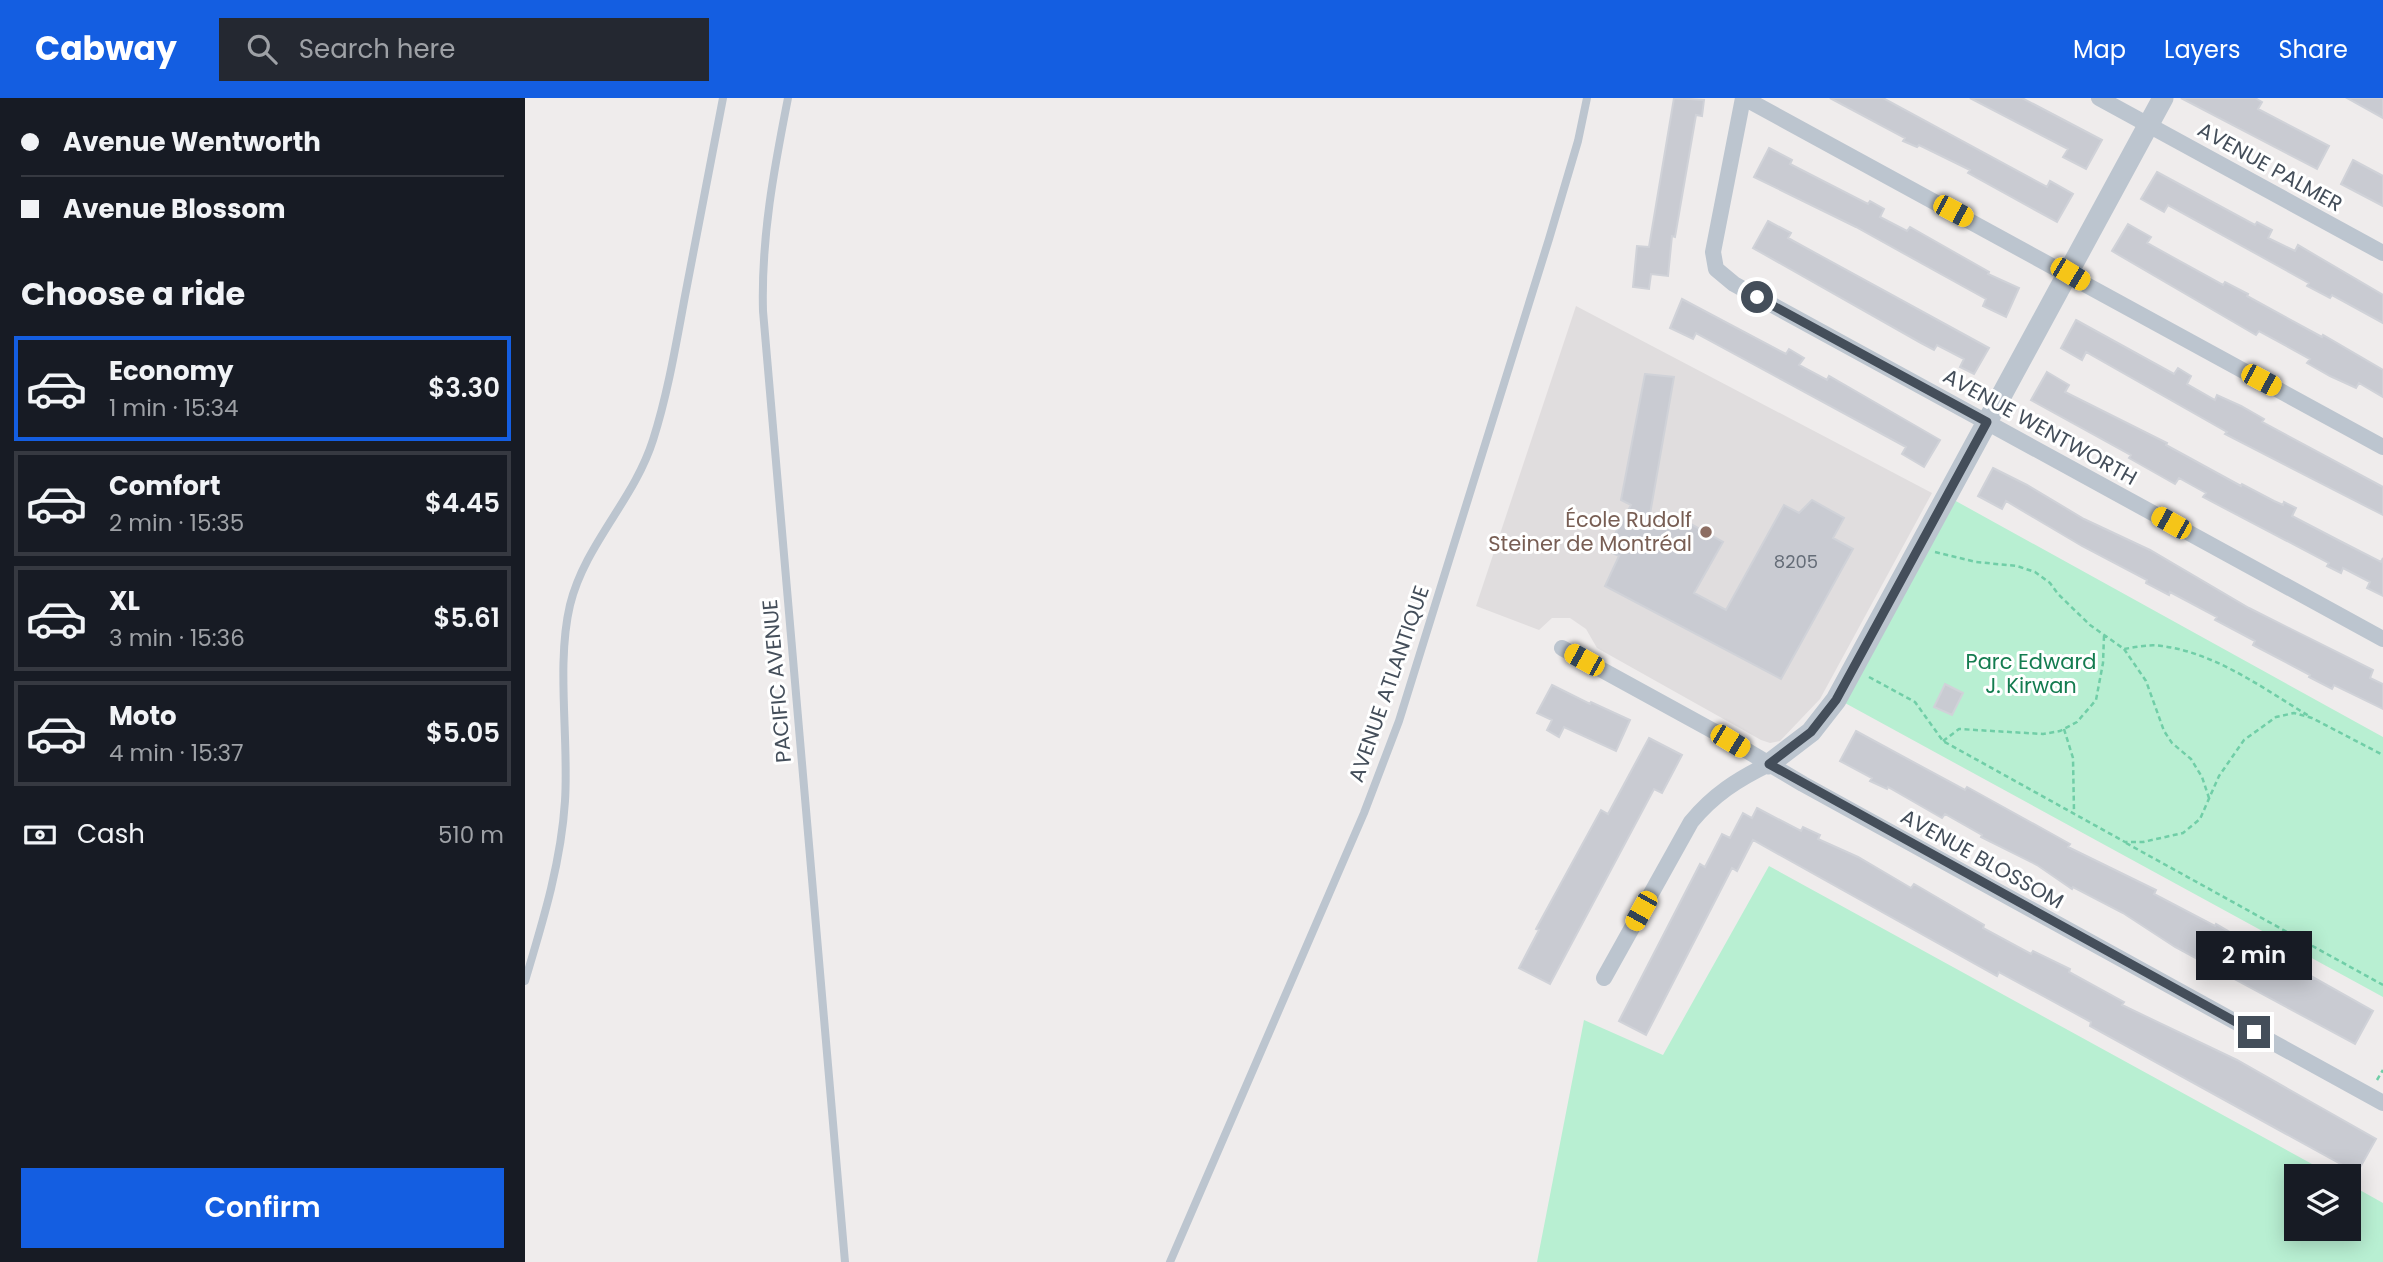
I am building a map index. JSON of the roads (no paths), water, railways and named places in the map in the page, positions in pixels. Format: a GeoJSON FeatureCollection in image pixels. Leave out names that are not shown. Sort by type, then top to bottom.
{"type":"FeatureCollection","features":[{"type":"Feature","properties":{"kind":"street","name":"AVENUE WENTWORTH"},"geometry":{"type":"LineString","coordinates":[[1744,98],[1713,252],[1716,269],[1734,284],[2383,639]]}},
{"type":"Feature","properties":{"kind":"street"},"geometry":{"type":"LineString","coordinates":[[1744,98],[2383,447]]}},
{"type":"Feature","properties":{"kind":"street","name":"AVENUE PALMER"},"geometry":{"type":"LineString","coordinates":[[2099,98],[2383,254]]}},
{"type":"Feature","properties":{"kind":"street"},"geometry":{"type":"LineString","coordinates":[[1604,978],[1691,822],[1709,800],[1739,779],[1769,764],[1811,732],[1836,700],[2070,274],[2163,98]]}},
{"type":"Feature","properties":{"kind":"street","name":"AVENUE BLOSSOM"},"geometry":{"type":"LineString","coordinates":[[1562,648],[2383,1103]]}},
{"type":"Feature","properties":{"kind":"lane"},"geometry":{"type":"LineString","coordinates":[[525,981],[549,902],[561,837],[565,792],[565,652],[570,605],[591,552],[629,494],[653,440],[670,376],[723,98]]}},
{"type":"Feature","properties":{"kind":"lane","name":"PACIFIC AVENUE"},"geometry":{"type":"LineString","coordinates":[[788,98],[767,213],[763,251],[763,311],[845,1262]]}},
{"type":"Feature","properties":{"kind":"lane","name":"AVENUE ATLANTIQUE"},"geometry":{"type":"LineString","coordinates":[[1170,1262],[1364,813],[1399,721],[1549,239],[1578,141],[1587,98]]}},
{"type":"Feature","properties":{"kind":"place","name":"École Rudolf Steiner de Montréal"},"geometry":{"type":"Point","coordinates":[1706,532]}},
{"type":"Feature","properties":{"kind":"park label","name":"Parc Edward J. Kirwan"},"geometry":{"type":"Point","coordinates":[2031,674]}}]}
